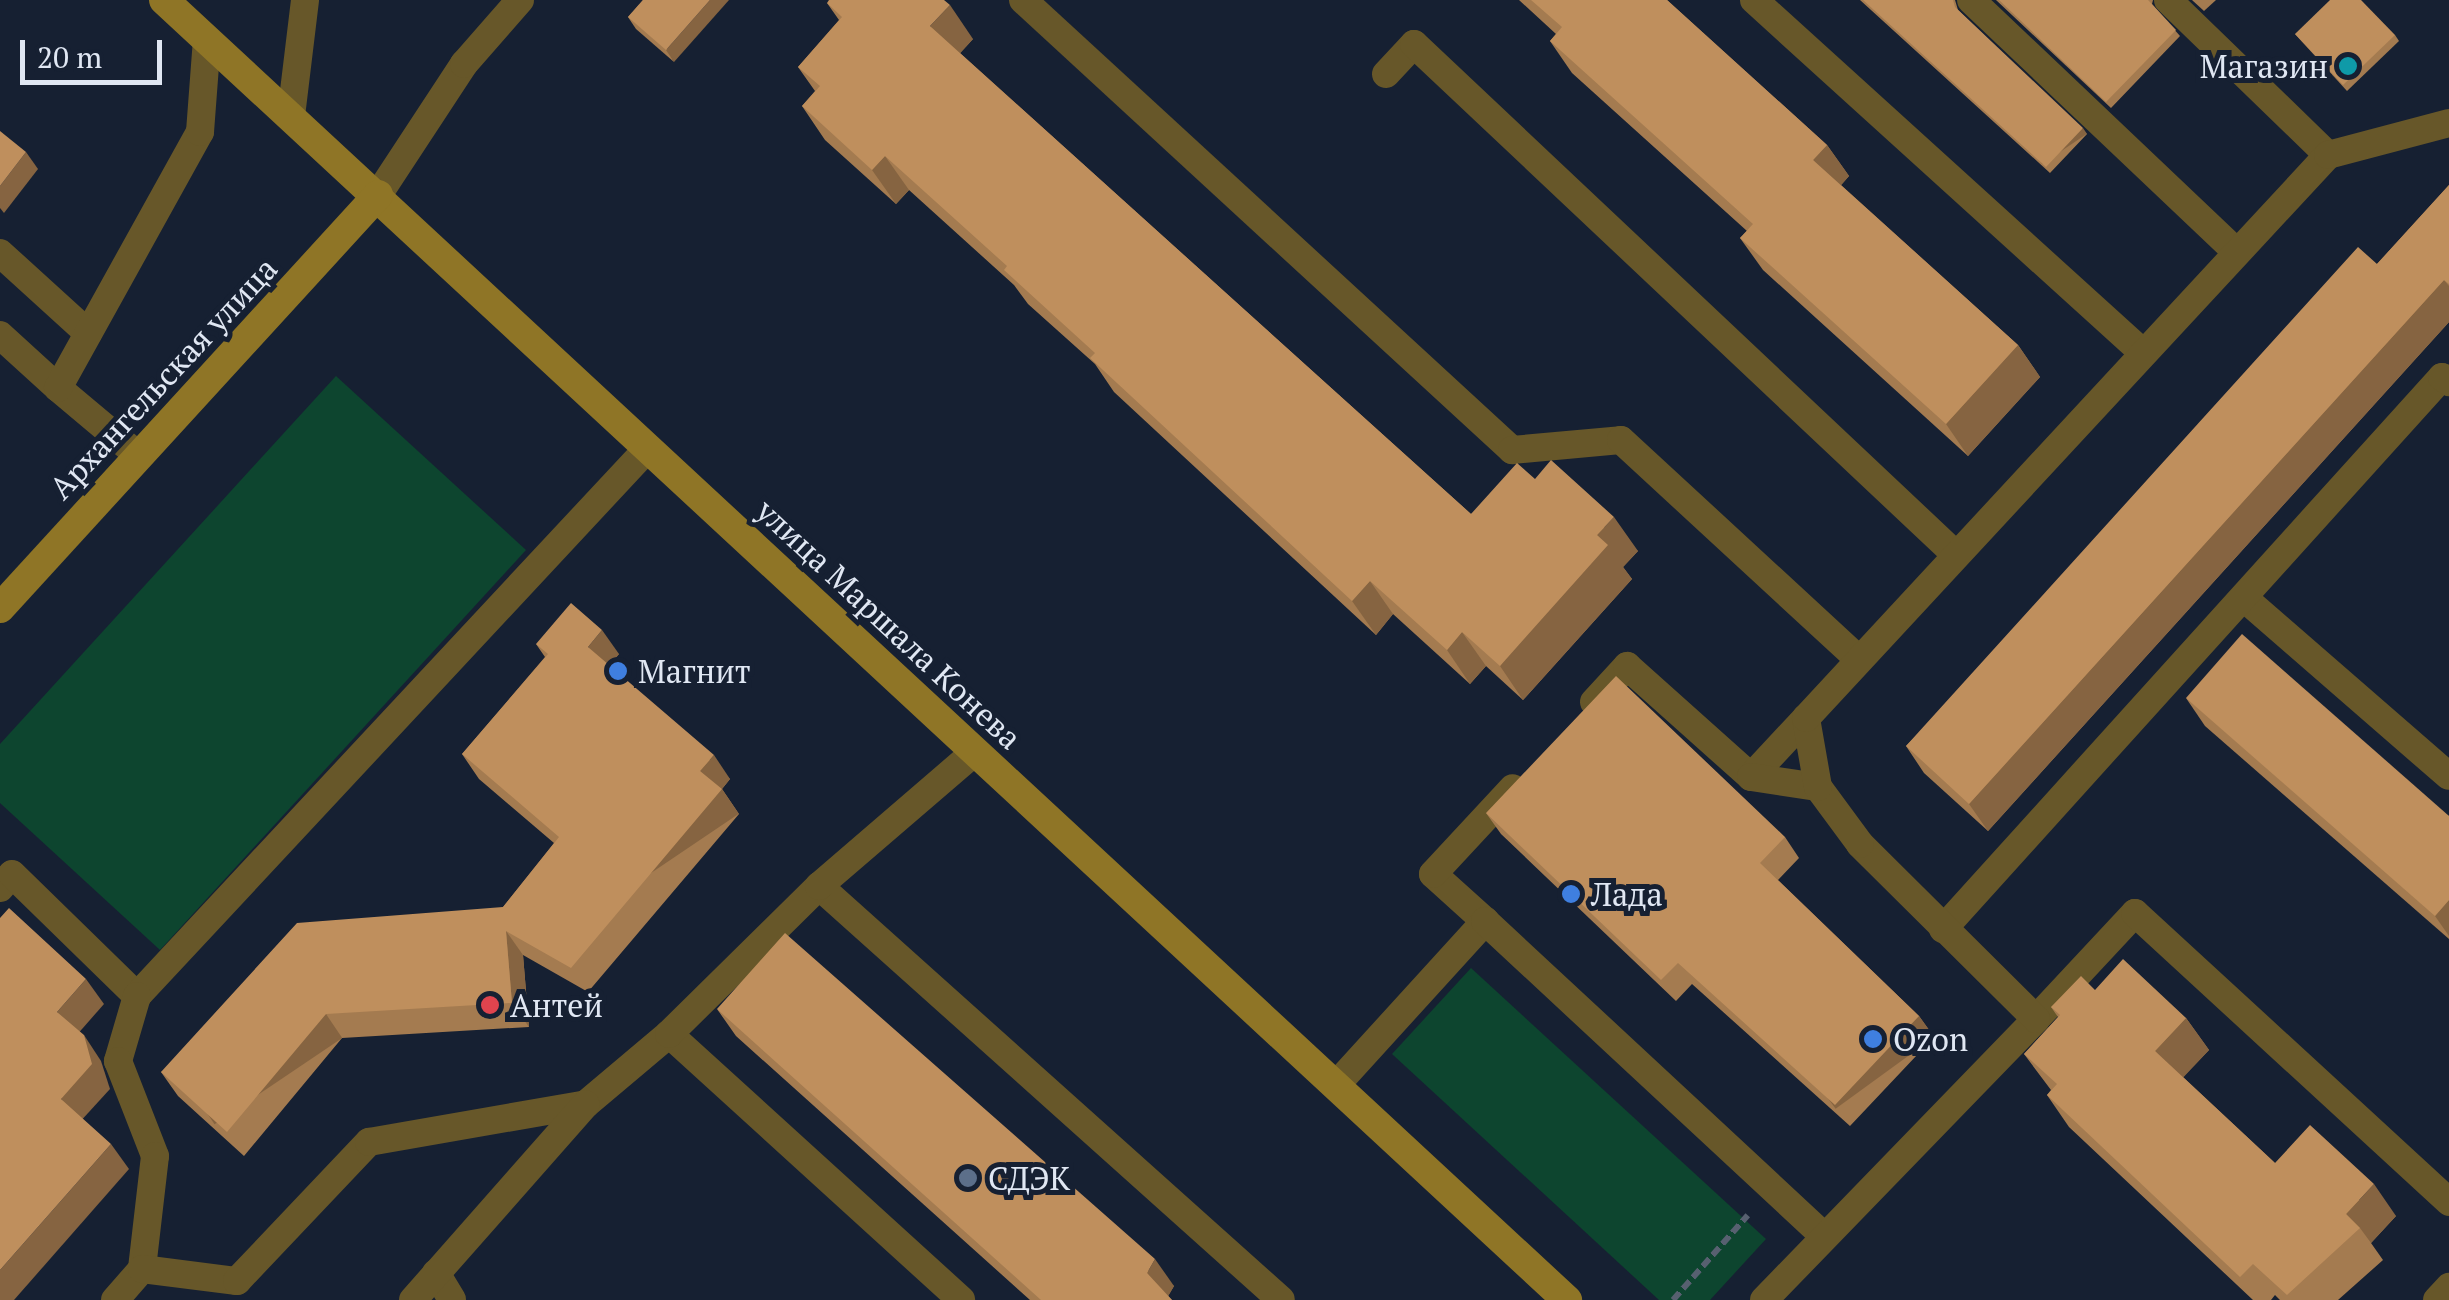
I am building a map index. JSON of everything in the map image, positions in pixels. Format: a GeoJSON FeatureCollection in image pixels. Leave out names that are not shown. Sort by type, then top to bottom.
{"type":"FeatureCollection","features":[{"type":"Feature","properties":{"kind":"main road","name":"улица Маршала Конева"},"geometry":{"type":"LineString","coordinates":[[164,0],[1565,1299]]}},
{"type":"Feature","properties":{"kind":"main road","name":"Архангельская улица"},"geometry":{"type":"LineString","coordinates":[[0,608],[378,195]]}},
{"type":"Feature","properties":{"kind":"lane"},"geometry":{"type":"LineString","coordinates":[[291,116],[306,0]]}},
{"type":"Feature","properties":{"kind":"lane"},"geometry":{"type":"LineString","coordinates":[[378,195],[464,64],[520,0]]}},
{"type":"Feature","properties":{"kind":"lane"},"geometry":{"type":"LineString","coordinates":[[1023,0],[1512,450],[1621,440],[1858,659]]}},
{"type":"Feature","properties":{"kind":"lane"},"geometry":{"type":"LineString","coordinates":[[1754,0],[2141,351]]}},
{"type":"Feature","properties":{"kind":"lane"},"geometry":{"type":"LineString","coordinates":[[1971,0],[2238,252]]}},
{"type":"Feature","properties":{"kind":"lane"},"geometry":{"type":"LineString","coordinates":[[2168,0],[2328,155]]}},
{"type":"Feature","properties":{"kind":"lane"},"geometry":{"type":"LineString","coordinates":[[58,388],[200,132],[207,39]]}},
{"type":"Feature","properties":{"kind":"lane"},"geometry":{"type":"LineString","coordinates":[[1386,74],[1414,44],[1955,554]]}},
{"type":"Feature","properties":{"kind":"lane"},"geometry":{"type":"LineString","coordinates":[[1750,777],[2141,351],[2328,155],[2449,123]]}},
{"type":"Feature","properties":{"kind":"lane"},"geometry":{"type":"LineString","coordinates":[[0,254],[88,333]]}},
{"type":"Feature","properties":{"kind":"lane"},"geometry":{"type":"LineString","coordinates":[[0,335],[139,456]]}},
{"type":"Feature","properties":{"kind":"lane"},"geometry":{"type":"LineString","coordinates":[[1943,928],[2442,376],[2449,382]]}},
{"type":"Feature","properties":{"kind":"lane"},"geometry":{"type":"LineString","coordinates":[[115,1300],[142,1269],[155,1156],[118,1061],[136,996],[648,448]]}},
{"type":"Feature","properties":{"kind":"lane"},"geometry":{"type":"LineString","coordinates":[[2244,598],[2449,776]]}},
{"type":"Feature","properties":{"kind":"lane"},"geometry":{"type":"LineString","coordinates":[[1575,722],[1627,666],[1750,777],[1818,787]]}},
{"type":"Feature","properties":{"kind":"lane"},"geometry":{"type":"LineString","coordinates":[[1806,718],[1818,787],[1860,844],[2036,1020]]}},
{"type":"Feature","properties":{"kind":"lane"},"geometry":{"type":"LineString","coordinates":[[412,1300],[586,1104],[668,1034],[820,886],[975,752]]}},
{"type":"Feature","properties":{"kind":"lane"},"geometry":{"type":"LineString","coordinates":[[1536,763],[1432,874],[1822,1234]]}},
{"type":"Feature","properties":{"kind":"lane"},"geometry":{"type":"LineString","coordinates":[[0,888],[12,874],[136,996]]}},
{"type":"Feature","properties":{"kind":"lane"},"geometry":{"type":"LineString","coordinates":[[820,886],[1281,1300]]}},
{"type":"Feature","properties":{"kind":"lane"},"geometry":{"type":"LineString","coordinates":[[1764,1300],[1822,1234],[2036,1020],[2135,914],[2449,1202]]}},
{"type":"Feature","properties":{"kind":"lane"},"geometry":{"type":"LineString","coordinates":[[1336,1085],[1485,921]]}},
{"type":"Feature","properties":{"kind":"lane"},"geometry":{"type":"LineString","coordinates":[[668,1034],[961,1300]]}},
{"type":"Feature","properties":{"kind":"lane"},"geometry":{"type":"LineString","coordinates":[[142,1269],[237,1281],[369,1142],[586,1104]]}},
{"type":"Feature","properties":{"kind":"lane"},"geometry":{"type":"LineString","coordinates":[[436,1273],[452,1300]]}},
{"type":"Feature","properties":{"kind":"lane"},"geometry":{"type":"LineString","coordinates":[[2437,1300],[2449,1287]]}},
{"type":"Feature","properties":{"kind":"path"},"geometry":{"type":"LineString","coordinates":[[1672,1300],[1772,1187]]}},
{"type":"Feature","properties":{"kind":"green space"},"geometry":{"type":"Polygon","coordinates":[[[336,376],[526,550],[160,950],[0,803],[0,744],[336,376]]]}},
{"type":"Feature","properties":{"kind":"green space"},"geometry":{"type":"Polygon","coordinates":[[[1471,968],[1766,1239],[1710,1300],[1659,1300],[1392,1054],[1471,968]]]}},
{"type":"Feature","properties":{"kind":"building"},"geometry":{"type":"Polygon","coordinates":[[[643,0],[710,0],[666,50],[628,17],[643,0]]]}},
{"type":"Feature","properties":{"kind":"building"},"geometry":{"type":"Polygon","coordinates":[[[944,0],[950,5],[930,26],[1471,514],[1517,463],[1535,479],[1551,460],[1614,517],[1597,535],[1608,545],[1500,666],[1462,632],[1447,650],[1370,581],[1352,601],[1090,358],[1095,353],[1004,270],[1007,266],[885,156],[872,170],[802,106],[820,86],[798,67],[842,17],[827,3],[944,0]]]}},
{"type":"Feature","properties":{"kind":"building"},"geometry":{"type":"Polygon","coordinates":[[[1531,0],[1667,0],[1827,145],[1813,160],[2018,345],[1946,424],[1740,238],[1753,224],[1550,41],[1562,27],[1531,0]]]}},
{"type":"Feature","properties":{"kind":"building"},"geometry":{"type":"Polygon","coordinates":[[[1863,0],[1953,0],[1955,7],[2083,128],[2046,167],[1863,0]]]}},
{"type":"Feature","properties":{"kind":"building"},"geometry":{"type":"Polygon","coordinates":[[[1999,0],[2148,0],[2176,30],[2106,102],[1999,0]]]}},
{"type":"Feature","properties":{"kind":"building","name":"Магазин"},"geometry":{"type":"Polygon","coordinates":[[[2330,0],[2361,0],[2395,35],[2343,85],[2295,34],[2330,0]]]}},
{"type":"Feature","properties":{"kind":"building"},"geometry":{"type":"Polygon","coordinates":[[[0,131],[26,152],[0,186],[0,131]]]}},
{"type":"Feature","properties":{"kind":"building"},"geometry":{"type":"Polygon","coordinates":[[[2449,185],[2449,284],[2444,280],[1969,804],[1906,746],[2358,247],[2377,264],[2449,185]]]}},
{"type":"Feature","properties":{"kind":"building"},"geometry":{"type":"Polygon","coordinates":[[[571,603],[602,630],[588,647],[714,755],[700,771],[722,789],[571,968],[506,931],[512,1003],[326,1014],[227,1132],[161,1072],[297,923],[503,907],[559,837],[462,754],[548,654],[536,644],[571,603]]]}},
{"type":"Feature","properties":{"kind":"building"},"geometry":{"type":"Polygon","coordinates":[[[2242,634],[2449,816],[2449,900],[2435,916],[2186,698],[2242,634]]]}},
{"type":"Feature","properties":{"kind":"building"},"geometry":{"type":"Polygon","coordinates":[[[1616,676],[1785,837],[1760,863],[1919,1016],[1835,1105],[1678,963],[1661,980],[1486,813],[1616,676]]]}},
{"type":"Feature","properties":{"kind":"building"},"geometry":{"type":"Polygon","coordinates":[[[9,908],[86,979],[57,1012],[84,1035],[92,1064],[61,1099],[111,1144],[0,1270],[0,918],[9,908]]]}},
{"type":"Feature","properties":{"kind":"building"},"geometry":{"type":"Polygon","coordinates":[[[785,933],[1155,1259],[1147,1273],[1172,1300],[1041,1300],[717,1009],[785,933]]]}},
{"type":"Feature","properties":{"kind":"building"},"geometry":{"type":"Polygon","coordinates":[[[2123,959],[2186,1018],[2155,1051],[2275,1163],[2310,1125],[2374,1184],[2346,1214],[2360,1228],[2287,1295],[2253,1264],[2240,1277],[2047,1095],[2057,1084],[2024,1054],[2060,1015],[2051,1007],[2081,976],[2095,990],[2123,959]]]}},
{"type":"Feature","properties":{"kind":"place","name":"Магазин"},"geometry":{"type":"Point","coordinates":[2348,66]}},
{"type":"Feature","properties":{"kind":"place","name":"Магнит"},"geometry":{"type":"Point","coordinates":[618,671]}},
{"type":"Feature","properties":{"kind":"place","name":"Лада"},"geometry":{"type":"Point","coordinates":[1571,894]}},
{"type":"Feature","properties":{"kind":"place","name":"Антей"},"geometry":{"type":"Point","coordinates":[490,1005]}},
{"type":"Feature","properties":{"kind":"place","name":"Ozon"},"geometry":{"type":"Point","coordinates":[1873,1039]}},
{"type":"Feature","properties":{"kind":"place","name":"СДЭК"},"geometry":{"type":"Point","coordinates":[968,1178]}}]}
